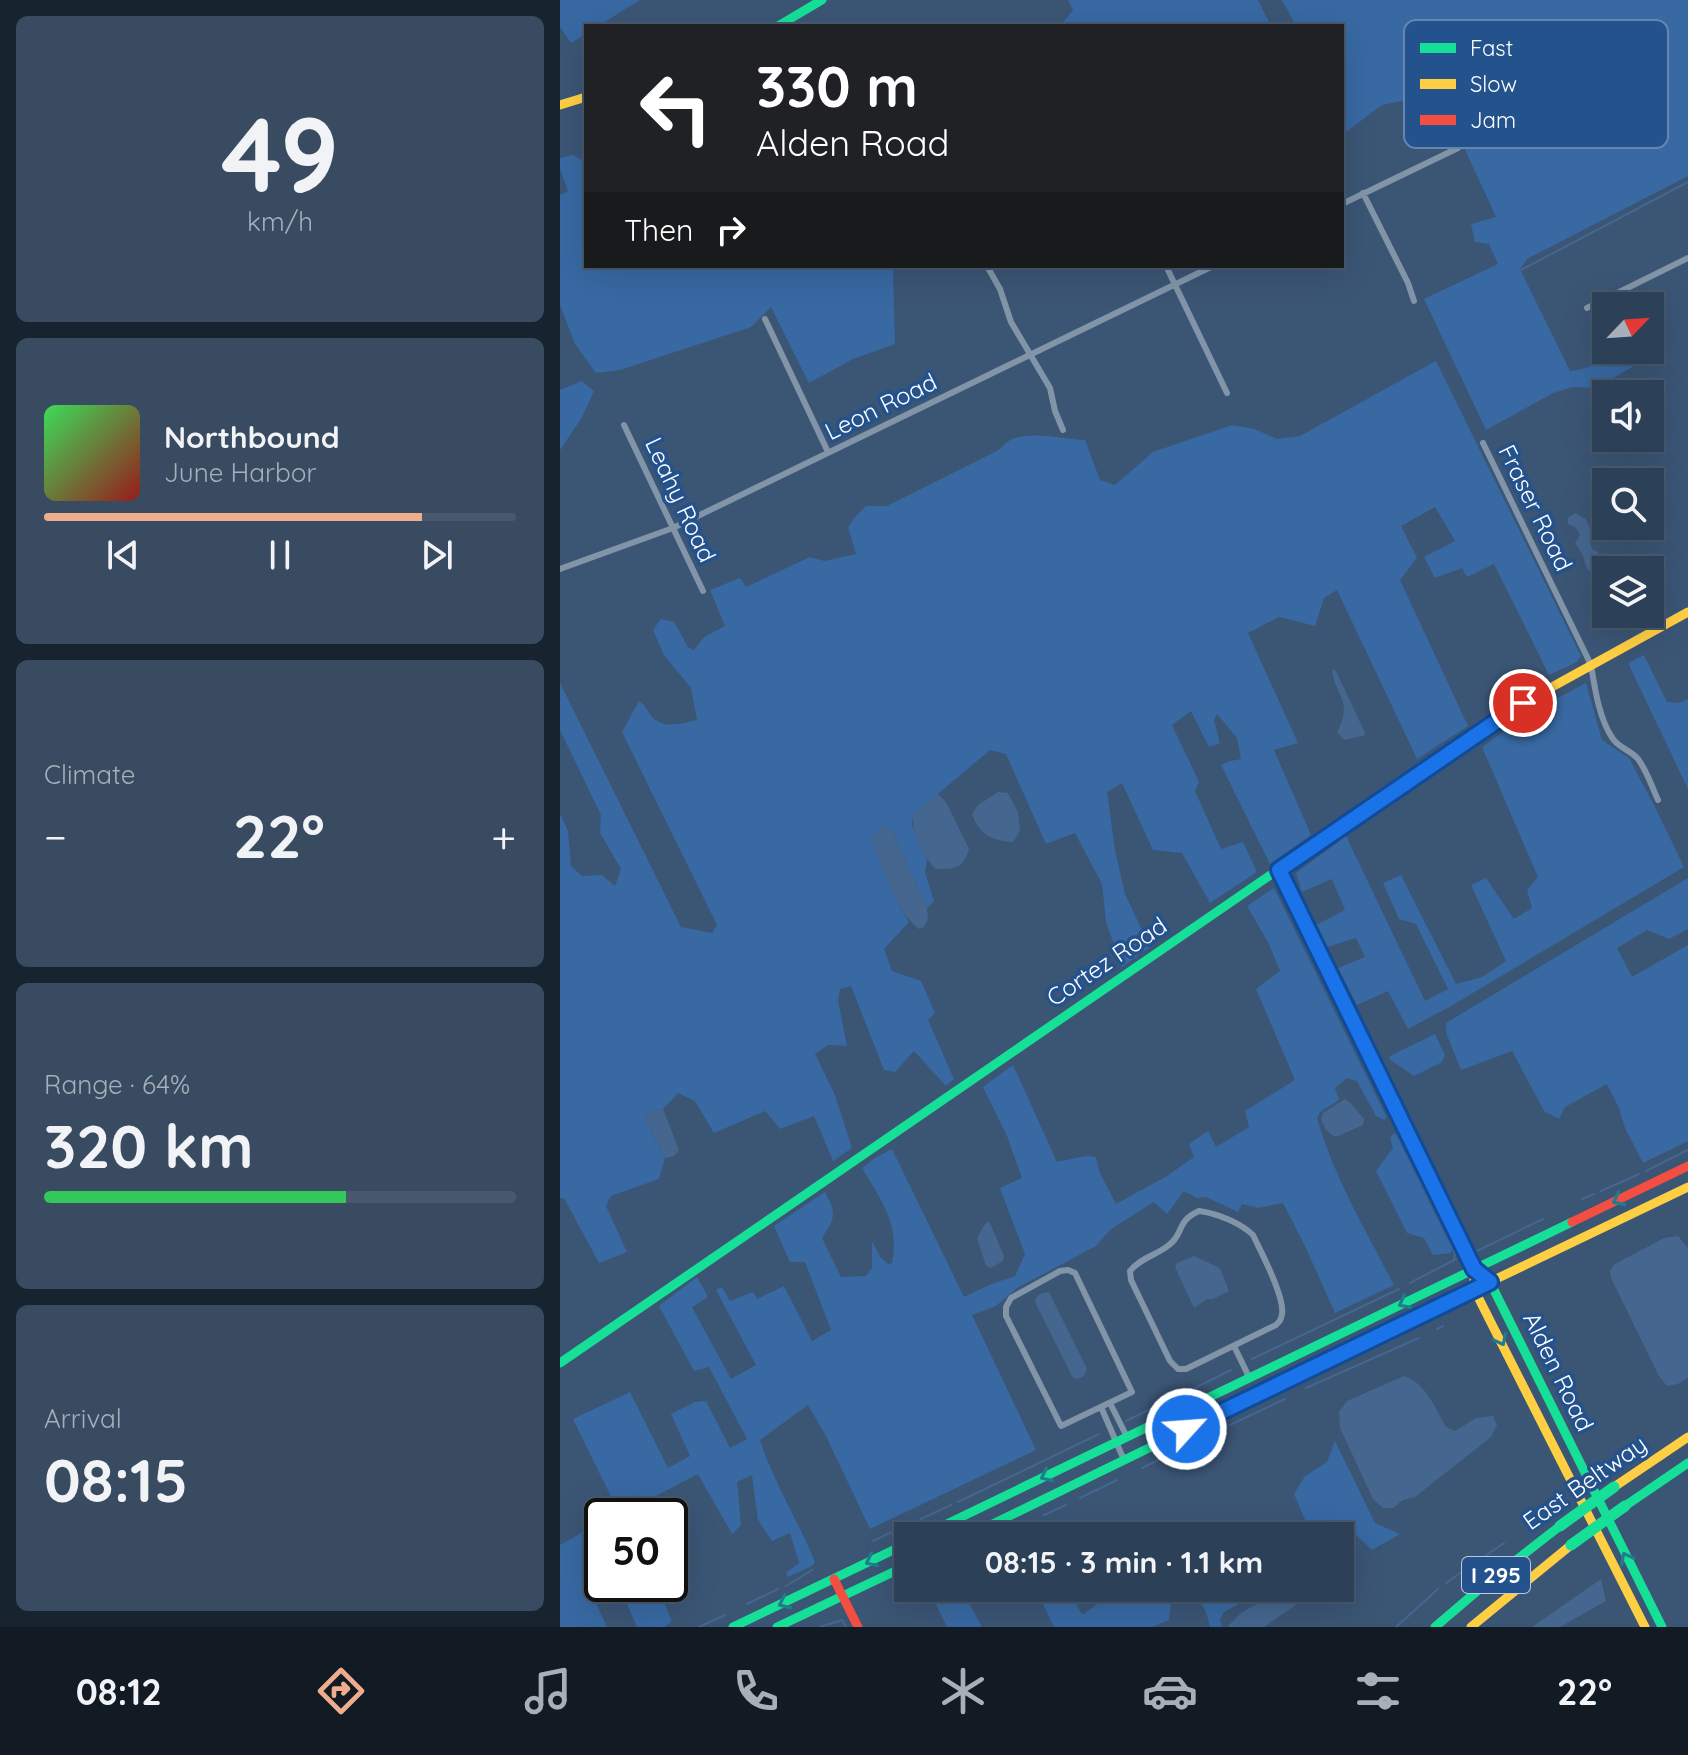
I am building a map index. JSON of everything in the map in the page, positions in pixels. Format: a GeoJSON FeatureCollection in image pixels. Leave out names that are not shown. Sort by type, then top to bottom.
{"type":"FeatureCollection","features":[{"type":"Feature","properties":{"kind":"main road"},"geometry":{"type":"LineString","coordinates":[[781,24],[822,0]]}},
{"type":"Feature","properties":{"kind":"main road"},"geometry":{"type":"LineString","coordinates":[[560,105],[584,98]]}},
{"type":"Feature","properties":{"kind":"main road","name":"Cortez Road"},"geometry":{"type":"LineString","coordinates":[[560,1363],[1514,708],[1688,612]]}},
{"type":"Feature","properties":{"kind":"main road","name":"Alden Road"},"geometry":{"type":"LineString","coordinates":[[1279,870],[1474,1269],[1490,1282],[1662,1627]]}},
{"type":"Feature","properties":{"kind":"main road"},"geometry":{"type":"LineString","coordinates":[[951,1522],[1688,1166]]}},
{"type":"Feature","properties":{"kind":"main road"},"geometry":{"type":"LineString","coordinates":[[997,1522],[1688,1187]]}},
{"type":"Feature","properties":{"kind":"main road","name":"Alden Road"},"geometry":{"type":"LineString","coordinates":[[1474,1269],[1474,1289],[1645,1627]]}},
{"type":"Feature","properties":{"kind":"main road"},"geometry":{"type":"LineString","coordinates":[[1550,1441],[1564,1433]]}},
{"type":"Feature","properties":{"kind":"main road","name":"East Beltway"},"geometry":{"type":"LineString","coordinates":[[1435,1627],[1560,1526],[1688,1437]]}},
{"type":"Feature","properties":{"kind":"main road","name":"East Beltway"},"geometry":{"type":"LineString","coordinates":[[1471,1627],[1571,1545],[1688,1463]]}},
{"type":"Feature","properties":{"kind":"main road"},"geometry":{"type":"LineString","coordinates":[[733,1627],[894,1550]]}},
{"type":"Feature","properties":{"kind":"main road"},"geometry":{"type":"LineString","coordinates":[[777,1627],[894,1572]]}},
{"type":"Feature","properties":{"kind":"main road"},"geometry":{"type":"LineString","coordinates":[[834,1579],[858,1627]]}},
{"type":"Feature","properties":{"kind":"main road"},"geometry":{"type":"LineString","coordinates":[[1627,1593],[1641,1586]]}},
{"type":"Feature","properties":{"kind":"street"},"geometry":{"type":"LineString","coordinates":[[1344,203],[1458,148]]}},
{"type":"Feature","properties":{"kind":"street"},"geometry":{"type":"LineString","coordinates":[[1363,193],[1414,301]]}},
{"type":"Feature","properties":{"kind":"street"},"geometry":{"type":"LineString","coordinates":[[1587,308],[1688,258]]}},
{"type":"Feature","properties":{"kind":"street"},"geometry":{"type":"LineString","coordinates":[[988,268],[1000,289],[1011,322],[1050,388],[1063,430]]}},
{"type":"Feature","properties":{"kind":"street"},"geometry":{"type":"LineString","coordinates":[[1167,268],[1227,393]]}},
{"type":"Feature","properties":{"kind":"street","name":"Leon Road"},"geometry":{"type":"LineString","coordinates":[[560,569],[673,528],[1209,268]]}},
{"type":"Feature","properties":{"kind":"street"},"geometry":{"type":"LineString","coordinates":[[765,319],[828,452]]}},
{"type":"Feature","properties":{"kind":"street","name":"Leahy Road"},"geometry":{"type":"LineString","coordinates":[[624,425],[703,591]]}},
{"type":"Feature","properties":{"kind":"street","name":"Fraser Road"},"geometry":{"type":"LineString","coordinates":[[1483,443],[1591,665],[1595,688],[1614,741],[1638,760],[1658,800]]}},
{"type":"Feature","properties":{"kind":"street"},"geometry":{"type":"LineString","coordinates":[[1199,1211],[1209,1212],[1253,1235],[1273,1277],[1283,1310],[1282,1318],[1276,1325],[1234,1346],[1186,1369],[1178,1369],[1170,1361],[1131,1280],[1130,1271],[1135,1264],[1173,1242],[1188,1216],[1199,1211]]}},
{"type":"Feature","properties":{"kind":"street"},"geometry":{"type":"LineString","coordinates":[[1060,1271],[1075,1273],[1132,1392],[1110,1403],[1061,1426],[1006,1316],[1006,1307],[1011,1298],[1060,1271]]}},
{"type":"Feature","properties":{"kind":"street"},"geometry":{"type":"LineString","coordinates":[[1234,1346],[1249,1377]]}},
{"type":"Feature","properties":{"kind":"street"},"geometry":{"type":"LineString","coordinates":[[1110,1403],[1124,1460]]}},
{"type":"Feature","properties":{"kind":"street"},"geometry":{"type":"LineString","coordinates":[[1101,1407],[1121,1440]]}},
{"type":"Feature","properties":{"kind":"shaded area"},"geometry":{"type":"Polygon","coordinates":[[[560,0],[640,0],[601,24],[584,24],[584,35],[571,43],[560,27],[560,0]]]}},
{"type":"Feature","properties":{"kind":"shaded area"},"geometry":{"type":"Polygon","coordinates":[[[1068,0],[1258,0],[1270,24],[1062,24],[1073,10],[1068,0]]]}},
{"type":"Feature","properties":{"kind":"shaded area"},"geometry":{"type":"Polygon","coordinates":[[[1282,0],[1688,0],[1688,176],[1527,259],[1520,269],[1570,371],[1595,364],[1634,366],[1610,380],[1592,380],[1592,388],[1573,387],[1553,393],[1486,430],[1424,299],[1498,264],[1489,244],[1475,242],[1471,224],[1496,217],[1464,148],[1668,148],[1668,20],[1404,20],[1404,100],[1382,105],[1346,132],[1344,24],[1295,24],[1282,0]]]}},
{"type":"Feature","properties":{"kind":"shaded area"},"geometry":{"type":"Polygon","coordinates":[[[573,155],[584,160],[584,268],[898,268],[893,270],[895,344],[853,359],[809,383],[771,307],[751,327],[620,370],[596,373],[575,344],[560,305],[560,195],[568,191],[560,169],[560,158],[573,155]]]}},
{"type":"Feature","properties":{"kind":"shaded area"},"geometry":{"type":"Polygon","coordinates":[[[1436,361],[1581,656],[1577,662],[1549,675],[1494,564],[1467,577],[1462,568],[1435,578],[1424,557],[1455,541],[1435,507],[1401,526],[1417,558],[1400,580],[1468,726],[1417,759],[1337,590],[1324,598],[1315,626],[1279,617],[1248,633],[1298,743],[1274,750],[1311,835],[1270,864],[1221,765],[1241,759],[1237,738],[1217,714],[1214,720],[1220,743],[1209,747],[1191,711],[1172,725],[1199,782],[1195,791],[1221,849],[1243,842],[1257,872],[1210,903],[1182,853],[1153,850],[1122,783],[1107,792],[1125,894],[1150,947],[1122,967],[1106,922],[1102,884],[1075,833],[1046,844],[1006,754],[990,750],[913,815],[912,825],[927,860],[925,872],[934,901],[927,908],[891,829],[871,839],[909,922],[884,949],[892,971],[921,981],[935,1013],[928,1020],[954,1079],[946,1086],[914,1051],[895,1072],[884,1070],[851,986],[840,989],[838,1001],[847,1046],[828,1045],[815,1054],[835,1095],[852,1148],[833,1161],[814,1116],[780,1129],[765,1111],[714,1133],[695,1101],[678,1093],[663,1109],[646,1114],[645,1119],[665,1158],[659,1179],[611,1196],[606,1206],[627,1252],[599,1263],[564,1198],[560,1198],[560,814],[568,831],[571,866],[582,876],[602,875],[615,886],[621,869],[600,833],[601,815],[560,730],[560,683],[681,927],[712,933],[717,925],[622,732],[639,701],[652,717],[662,723],[697,720],[691,688],[664,655],[653,630],[661,619],[674,622],[688,647],[694,650],[704,637],[725,626],[710,590],[740,578],[746,587],[810,557],[824,561],[856,554],[848,527],[866,506],[887,506],[997,451],[1012,439],[1039,436],[1085,440],[1100,480],[1115,485],[1153,452],[1232,425],[1254,429],[1277,439],[1300,436],[1436,361]]]}},
{"type":"Feature","properties":{"kind":"shaded area"},"geometry":{"type":"Polygon","coordinates":[[[582,381],[594,391],[581,419],[560,450],[560,390],[582,381]]]}},
{"type":"Feature","properties":{"kind":"shaded area"},"geometry":{"type":"Polygon","coordinates":[[[1575,513],[1586,519],[1592,532],[1590,543],[1598,556],[1592,556],[1590,571],[1575,543],[1580,535],[1576,528],[1568,524],[1568,518],[1575,513]]]}},
{"type":"Feature","properties":{"kind":"shaded area"},"geometry":{"type":"Polygon","coordinates":[[[1644,655],[1667,702],[1679,703],[1688,699],[1688,789],[1628,663],[1644,655]]]}},
{"type":"Feature","properties":{"kind":"shaded area"},"geometry":{"type":"Polygon","coordinates":[[[1332,669],[1336,671],[1366,735],[1344,740],[1337,732],[1344,705],[1332,669]]]}},
{"type":"Feature","properties":{"kind":"shaded area"},"geometry":{"type":"Polygon","coordinates":[[[1586,683],[1602,740],[1629,758],[1684,867],[1408,1029],[1388,991],[1357,1005],[1338,968],[1365,957],[1356,938],[1327,947],[1316,925],[1345,910],[1332,879],[1302,892],[1296,873],[1346,836],[1425,1001],[1448,989],[1416,924],[1399,919],[1383,883],[1401,875],[1456,984],[1482,977],[1506,961],[1471,885],[1486,878],[1514,919],[1532,908],[1527,890],[1538,877],[1482,747],[1530,713],[1586,683]]]}},
{"type":"Feature","properties":{"kind":"shaded area"},"geometry":{"type":"Polygon","coordinates":[[[998,792],[1008,793],[1018,812],[1020,831],[1013,842],[987,835],[978,827],[972,814],[978,805],[998,792]]]}},
{"type":"Feature","properties":{"kind":"shaded area"},"geometry":{"type":"Polygon","coordinates":[[[938,794],[946,802],[969,849],[964,861],[953,868],[936,869],[923,851],[914,830],[913,815],[938,794]]]}},
{"type":"Feature","properties":{"kind":"shaded area"},"geometry":{"type":"Polygon","coordinates":[[[884,826],[891,829],[927,908],[928,919],[919,929],[896,900],[871,839],[884,826]]]}},
{"type":"Feature","properties":{"kind":"shaded area"},"geometry":{"type":"Polygon","coordinates":[[[1688,878],[1688,929],[1669,939],[1647,930],[1617,948],[1632,977],[1688,945],[1688,1141],[1643,1163],[1607,1084],[1565,1107],[1559,1119],[1544,1111],[1512,1051],[1461,1070],[1447,1035],[1446,1023],[1688,878]]]}},
{"type":"Feature","properties":{"kind":"shaded area"},"geometry":{"type":"Polygon","coordinates":[[[1274,888],[1386,1116],[1385,1120],[1376,1116],[1357,1081],[1347,1078],[1335,1088],[1339,1100],[1320,1112],[1317,1118],[1341,1183],[1394,1285],[1335,1313],[1283,1203],[1258,1208],[1242,1204],[1238,1212],[1184,1191],[1167,1214],[1154,1202],[1111,1229],[1096,1246],[1017,1288],[996,1306],[972,1315],[1036,1450],[870,1529],[808,1405],[760,1440],[815,1562],[788,1577],[786,1573],[799,1563],[790,1533],[772,1541],[758,1520],[752,1475],[737,1482],[741,1525],[732,1534],[698,1474],[655,1498],[612,1498],[573,1419],[630,1392],[668,1468],[690,1456],[671,1414],[695,1402],[706,1401],[730,1448],[747,1439],[709,1367],[694,1371],[659,1306],[697,1277],[708,1297],[692,1307],[731,1379],[756,1365],[716,1290],[722,1287],[730,1301],[753,1292],[757,1299],[784,1286],[812,1341],[831,1330],[805,1262],[790,1262],[774,1226],[825,1192],[833,1216],[822,1238],[841,1277],[866,1276],[872,1268],[872,1241],[881,1258],[888,1264],[892,1263],[891,1224],[862,1168],[875,1158],[892,1149],[964,1297],[1015,1276],[1025,1254],[1000,1188],[1022,1178],[1007,1136],[983,1087],[1013,1065],[1057,1162],[1096,1157],[1099,1171],[1116,1204],[1194,1157],[1189,1144],[1208,1131],[1216,1147],[1249,1127],[1245,1111],[1295,1080],[1256,989],[1280,971],[1268,942],[1247,906],[1274,888]]]}},
{"type":"Feature","properties":{"kind":"shaded area"},"geometry":{"type":"Polygon","coordinates":[[[1435,1034],[1445,1055],[1442,1062],[1414,1076],[1389,1059],[1390,1056],[1435,1034]]]}},
{"type":"Feature","properties":{"kind":"shaded area"},"geometry":{"type":"Polygon","coordinates":[[[1345,1099],[1364,1119],[1363,1125],[1336,1137],[1326,1129],[1321,1118],[1323,1113],[1345,1099]]]}},
{"type":"Feature","properties":{"kind":"shaded area"},"geometry":{"type":"Polygon","coordinates":[[[663,1109],[679,1150],[674,1156],[665,1158],[645,1119],[646,1114],[663,1109]]]}},
{"type":"Feature","properties":{"kind":"shaded area"},"geometry":{"type":"Polygon","coordinates":[[[1396,1134],[1452,1249],[1451,1253],[1433,1255],[1424,1238],[1407,1233],[1376,1171],[1393,1148],[1390,1138],[1396,1134]]]}},
{"type":"Feature","properties":{"kind":"shaded area"},"geometry":{"type":"Polygon","coordinates":[[[989,1221],[1004,1256],[1003,1261],[991,1268],[986,1266],[977,1238],[989,1221]]]}},
{"type":"Feature","properties":{"kind":"shaded area"},"geometry":{"type":"Polygon","coordinates":[[[1678,1236],[1688,1248],[1688,1378],[1667,1386],[1659,1376],[1611,1278],[1610,1270],[1615,1264],[1664,1238],[1678,1236]]]}},
{"type":"Feature","properties":{"kind":"shaded area"},"geometry":{"type":"Polygon","coordinates":[[[1194,1256],[1220,1268],[1229,1291],[1207,1299],[1194,1308],[1175,1267],[1177,1263],[1194,1256]]]}},
{"type":"Feature","properties":{"kind":"shaded area"},"geometry":{"type":"Polygon","coordinates":[[[1049,1292],[1087,1369],[1084,1376],[1078,1379],[1073,1378],[1035,1302],[1040,1294],[1049,1292]]]}},
{"type":"Feature","properties":{"kind":"shaded area"},"geometry":{"type":"Polygon","coordinates":[[[1404,1376],[1424,1390],[1446,1427],[1455,1431],[1476,1418],[1493,1416],[1497,1425],[1491,1437],[1415,1497],[1403,1500],[1393,1508],[1383,1508],[1373,1499],[1340,1428],[1339,1412],[1347,1401],[1404,1376]]]}},
{"type":"Feature","properties":{"kind":"shaded area"},"geometry":{"type":"Polygon","coordinates":[[[1335,1441],[1375,1523],[1400,1534],[1372,1550],[1354,1533],[1354,1522],[1306,1522],[1294,1494],[1305,1476],[1327,1462],[1335,1441]]]}},
{"type":"Feature","properties":{"kind":"shaded area"},"geometry":{"type":"Polygon","coordinates":[[[584,1531],[584,1602],[595,1602],[607,1627],[560,1627],[560,1545],[584,1531]]]}},
{"type":"Feature","properties":{"kind":"shaded area"},"geometry":{"type":"Polygon","coordinates":[[[1601,1579],[1606,1601],[1560,1627],[1532,1627],[1601,1579]]]}},
{"type":"Feature","properties":{"kind":"shaded area"},"geometry":{"type":"Polygon","coordinates":[[[626,1602],[664,1602],[672,1621],[665,1627],[637,1627],[626,1602]]]}},
{"type":"Feature","properties":{"kind":"shaded area"},"geometry":{"type":"Polygon","coordinates":[[[935,1602],[969,1602],[982,1627],[947,1627],[935,1602]]]}},
{"type":"Feature","properties":{"kind":"shaded area"},"geometry":{"type":"Polygon","coordinates":[[[1042,1602],[1075,1602],[1084,1614],[1100,1602],[1171,1603],[1169,1620],[1152,1627],[1054,1627],[1042,1602]]]}},
{"type":"Feature","properties":{"kind":"shaded area"},"geometry":{"type":"Polygon","coordinates":[[[1200,1602],[1242,1602],[1224,1612],[1220,1620],[1222,1627],[1210,1627],[1200,1602]]]}},
{"type":"Feature","properties":{"kind":"shaded area"},"geometry":{"type":"Polygon","coordinates":[[[1261,1602],[1300,1602],[1264,1627],[1227,1627],[1241,1613],[1261,1602]]]}},
{"type":"Feature","properties":{"kind":"waterway"},"geometry":{"type":"LineString","coordinates":[[1521,270],[1688,182]]}},
{"type":"Feature","properties":{"kind":"waterway"},"geometry":{"type":"LineString","coordinates":[[1396,1130],[1455,1253],[1454,1259]]}},
{"type":"Feature","properties":{"kind":"waterway"},"geometry":{"type":"LineString","coordinates":[[1646,1171],[1688,1150]]}},
{"type":"Feature","properties":{"kind":"waterway"},"geometry":{"type":"LineString","coordinates":[[1601,1191],[1639,1174]]}},
{"type":"Feature","properties":{"kind":"waterway"},"geometry":{"type":"LineString","coordinates":[[1582,1199],[1594,1194]]}},
{"type":"Feature","properties":{"kind":"waterway"},"geometry":{"type":"LineString","coordinates":[[1477,1251],[1543,1219]]}},
{"type":"Feature","properties":{"kind":"waterway"},"geometry":{"type":"LineString","coordinates":[[1410,1283],[1456,1259]]}},
{"type":"Feature","properties":{"kind":"waterway"},"geometry":{"type":"LineString","coordinates":[[1252,1359],[1399,1289]]}},
{"type":"Feature","properties":{"kind":"waterway"},"geometry":{"type":"LineString","coordinates":[[1437,1329],[1443,1326]]}},
{"type":"Feature","properties":{"kind":"waterway"},"geometry":{"type":"LineString","coordinates":[[1306,1388],[1419,1338]]}},
{"type":"Feature","properties":{"kind":"waterway"},"geometry":{"type":"LineString","coordinates":[[1179,1396],[1231,1370]]}},
{"type":"Feature","properties":{"kind":"waterway"},"geometry":{"type":"LineString","coordinates":[[1126,1421],[1171,1399]]}},
{"type":"Feature","properties":{"kind":"waterway"},"geometry":{"type":"LineString","coordinates":[[1230,1425],[1285,1399]]}},
{"type":"Feature","properties":{"kind":"waterway"},"geometry":{"type":"LineString","coordinates":[[958,1502],[1099,1434]]}},
{"type":"Feature","properties":{"kind":"waterway"},"geometry":{"type":"LineString","coordinates":[[1142,1468],[1202,1439]]}},
{"type":"Feature","properties":{"kind":"waterway"},"geometry":{"type":"LineString","coordinates":[[1080,1498],[1117,1480]]}},
{"type":"Feature","properties":{"kind":"waterway"},"geometry":{"type":"LineString","coordinates":[[921,1519],[951,1505]]}},
{"type":"Feature","properties":{"kind":"waterway"},"geometry":{"type":"LineString","coordinates":[[1044,1515],[1066,1505]]}},
{"type":"Feature","properties":{"kind":"waterway"},"geometry":{"type":"LineString","coordinates":[[873,1541],[894,1531]]}},
{"type":"Feature","properties":{"kind":"waterway"},"geometry":{"type":"LineString","coordinates":[[1446,1583],[1504,1543]]}},
{"type":"Feature","properties":{"kind":"waterway"},"geometry":{"type":"LineString","coordinates":[[786,1586],[812,1570]]}},
{"type":"Feature","properties":{"kind":"waterway"},"geometry":{"type":"LineString","coordinates":[[747,1604],[778,1589]]}},
{"type":"Feature","properties":{"kind":"waterway"},"geometry":{"type":"LineString","coordinates":[[1396,1627],[1438,1589]]}},
{"type":"Feature","properties":{"kind":"waterway"},"geometry":{"type":"LineString","coordinates":[[941,1602],[953,1627]]}},
{"type":"Feature","properties":{"kind":"waterway"},"geometry":{"type":"LineString","coordinates":[[699,1627],[725,1615]]}},
{"type":"Feature","properties":{"kind":"waterway"},"geometry":{"type":"LineString","coordinates":[[820,1627],[842,1620],[846,1627]]}},
{"type":"Feature","properties":{"kind":"traffic: fast"},"geometry":{"type":"LineString","coordinates":[[781,24],[822,0]]}},
{"type":"Feature","properties":{"kind":"traffic: fast"},"geometry":{"type":"LineString","coordinates":[[560,1363],[1349,821]]}},
{"type":"Feature","properties":{"kind":"traffic: fast"},"geometry":{"type":"LineString","coordinates":[[1397,1111],[1474,1269],[1490,1282],[1662,1627]]}},
{"type":"Feature","properties":{"kind":"traffic: fast"},"geometry":{"type":"LineString","coordinates":[[951,1522],[1572,1222]]}},
{"type":"Feature","properties":{"kind":"traffic: fast"},"geometry":{"type":"LineString","coordinates":[[997,1522],[1494,1280]]}},
{"type":"Feature","properties":{"kind":"traffic: fast"},"geometry":{"type":"LineString","coordinates":[[1625,1506],[1688,1463]]}},
{"type":"Feature","properties":{"kind":"traffic: fast"},"geometry":{"type":"LineString","coordinates":[[1560,1526],[1614,1487]]}},
{"type":"Feature","properties":{"kind":"traffic: fast"},"geometry":{"type":"LineString","coordinates":[[1571,1545],[1625,1506]]}},
{"type":"Feature","properties":{"kind":"traffic: fast"},"geometry":{"type":"LineString","coordinates":[[1435,1627],[1560,1526]]}},
{"type":"Feature","properties":{"kind":"traffic: fast"},"geometry":{"type":"LineString","coordinates":[[733,1627],[894,1550]]}},
{"type":"Feature","properties":{"kind":"traffic: fast"},"geometry":{"type":"LineString","coordinates":[[777,1627],[894,1572]]}},
{"type":"Feature","properties":{"kind":"traffic: slow"},"geometry":{"type":"LineString","coordinates":[[560,105],[584,98]]}},
{"type":"Feature","properties":{"kind":"traffic: slow"},"geometry":{"type":"LineString","coordinates":[[1349,821],[1514,708],[1688,612]]}},
{"type":"Feature","properties":{"kind":"traffic: slow"},"geometry":{"type":"LineString","coordinates":[[1279,870],[1397,1111]]}},
{"type":"Feature","properties":{"kind":"traffic: slow"},"geometry":{"type":"LineString","coordinates":[[1494,1280],[1688,1187]]}},
{"type":"Feature","properties":{"kind":"traffic: slow"},"geometry":{"type":"LineString","coordinates":[[1474,1269],[1474,1289],[1645,1627]]}},
{"type":"Feature","properties":{"kind":"traffic: slow"},"geometry":{"type":"LineString","coordinates":[[1614,1487],[1688,1437]]}},
{"type":"Feature","properties":{"kind":"traffic: slow"},"geometry":{"type":"LineString","coordinates":[[1471,1627],[1571,1545]]}},
{"type":"Feature","properties":{"kind":"traffic: jam"},"geometry":{"type":"LineString","coordinates":[[1572,1222],[1688,1166]]}},
{"type":"Feature","properties":{"kind":"traffic: jam"},"geometry":{"type":"LineString","coordinates":[[834,1579],[858,1627]]}},
{"type":"Feature","properties":{"kind":"route"},"geometry":{"type":"LineString","coordinates":[[1186,1429],[1490,1282],[1474,1269],[1279,870],[1523,703]]}}]}
